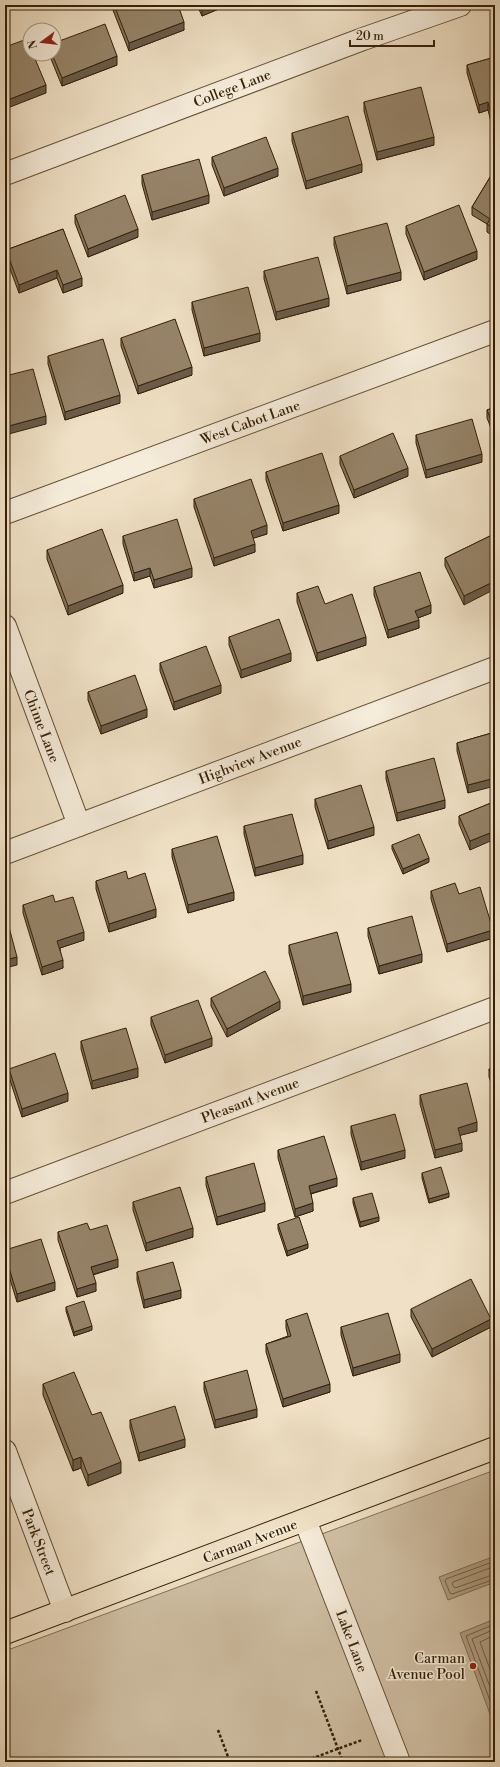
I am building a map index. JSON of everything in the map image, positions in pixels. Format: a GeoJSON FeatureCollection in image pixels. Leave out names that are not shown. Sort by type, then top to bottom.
{"type":"FeatureCollection","features":[{"type":"Feature","properties":{"kind":"main road","name":"Carman Avenue"},"geometry":{"type":"LineString","coordinates":[[5,1633],[495,1448]]}},
{"type":"Feature","properties":{"kind":"street","name":"College Lane"},"geometry":{"type":"LineString","coordinates":[[5,174],[363,39],[460,5]]}},
{"type":"Feature","properties":{"kind":"street","name":"West Cabot Lane"},"geometry":{"type":"LineString","coordinates":[[5,513],[495,331]]}},
{"type":"Feature","properties":{"kind":"street","name":"Chime Lane"},"geometry":{"type":"LineString","coordinates":[[5,626],[79,825]]}},
{"type":"Feature","properties":{"kind":"street","name":"Highview Avenue"},"geometry":{"type":"LineString","coordinates":[[5,853],[495,668]]}},
{"type":"Feature","properties":{"kind":"street","name":"Pleasant Avenue"},"geometry":{"type":"LineString","coordinates":[[5,1193],[495,1008]]}},
{"type":"Feature","properties":{"kind":"street","name":"Park Street"},"geometry":{"type":"LineString","coordinates":[[5,1451],[65,1611]]}},
{"type":"Feature","properties":{"kind":"street","name":"Lake Lane"},"geometry":{"type":"LineString","coordinates":[[305,1520],[399,1762]]}},
{"type":"Feature","properties":{"kind":"path"},"geometry":{"type":"LineString","coordinates":[[316,1691],[343,1762]]}},
{"type":"Feature","properties":{"kind":"path"},"geometry":{"type":"LineString","coordinates":[[218,1730],[230,1762]]}},
{"type":"Feature","properties":{"kind":"path"},"geometry":{"type":"LineString","coordinates":[[302,1762],[387,1731]]}},
{"type":"Feature","properties":{"kind":"shaded area"},"geometry":{"type":"Polygon","coordinates":[[[495,1470],[495,1762],[5,1762],[5,1651],[495,1470]]]}},
{"type":"Feature","properties":{"kind":"water"},"geometry":{"type":"Polygon","coordinates":[[[495,1556],[495,1582],[448,1600],[439,1577],[495,1556]]]}},
{"type":"Feature","properties":{"kind":"water"},"geometry":{"type":"Polygon","coordinates":[[[495,1619],[495,1721],[493,1722],[460,1633],[495,1619]]]}},
{"type":"Feature","properties":{"kind":"building"},"geometry":{"type":"Polygon","coordinates":[[[114,5],[178,5],[184,22],[129,43],[114,5]]]}},
{"type":"Feature","properties":{"kind":"building"},"geometry":{"type":"Polygon","coordinates":[[[200,5],[208,5],[202,8],[200,5]]]}},
{"type":"Feature","properties":{"kind":"building"},"geometry":{"type":"Polygon","coordinates":[[[105,24],[117,56],[62,78],[55,62],[62,62],[62,40],[105,24]]]}},
{"type":"Feature","properties":{"kind":"building"},"geometry":{"type":"Polygon","coordinates":[[[22,41],[22,62],[36,62],[46,85],[5,101],[5,47],[22,41]]]}},
{"type":"Feature","properties":{"kind":"building"},"geometry":{"type":"Polygon","coordinates":[[[495,57],[495,117],[492,118],[488,102],[479,105],[467,65],[495,57]]]}},
{"type":"Feature","properties":{"kind":"building"},"geometry":{"type":"Polygon","coordinates":[[[421,87],[434,137],[377,152],[364,102],[421,87]]]}},
{"type":"Feature","properties":{"kind":"building"},"geometry":{"type":"Polygon","coordinates":[[[348,116],[362,164],[306,181],[292,133],[348,116]]]}},
{"type":"Feature","properties":{"kind":"building"},"geometry":{"type":"Polygon","coordinates":[[[266,137],[278,168],[224,188],[212,157],[266,137]]]}},
{"type":"Feature","properties":{"kind":"building"},"geometry":{"type":"Polygon","coordinates":[[[199,159],[209,195],[152,212],[142,175],[199,159]]]}},
{"type":"Feature","properties":{"kind":"building"},"geometry":{"type":"Polygon","coordinates":[[[495,169],[495,229],[487,224],[490,219],[472,207],[495,169]]]}},
{"type":"Feature","properties":{"kind":"building"},"geometry":{"type":"Polygon","coordinates":[[[125,195],[138,229],[88,249],[75,215],[125,195]]]}},
{"type":"Feature","properties":{"kind":"building"},"geometry":{"type":"Polygon","coordinates":[[[459,205],[477,251],[424,272],[406,226],[459,205]]]}},
{"type":"Feature","properties":{"kind":"building"},"geometry":{"type":"Polygon","coordinates":[[[387,223],[401,272],[347,286],[334,237],[387,223]]]}},
{"type":"Feature","properties":{"kind":"building"},"geometry":{"type":"Polygon","coordinates":[[[63,229],[82,278],[63,285],[57,270],[19,285],[6,250],[63,229]]]}},
{"type":"Feature","properties":{"kind":"building"},"geometry":{"type":"Polygon","coordinates":[[[318,257],[329,298],[276,312],[264,271],[318,257]]]}},
{"type":"Feature","properties":{"kind":"building"},"geometry":{"type":"Polygon","coordinates":[[[248,287],[260,333],[204,348],[192,302],[248,287]]]}},
{"type":"Feature","properties":{"kind":"building"},"geometry":{"type":"Polygon","coordinates":[[[175,319],[192,367],[138,386],[121,338],[175,319]]]}},
{"type":"Feature","properties":{"kind":"building"},"geometry":{"type":"Polygon","coordinates":[[[103,339],[120,395],[65,412],[48,356],[103,339]]]}},
{"type":"Feature","properties":{"kind":"building"},"geometry":{"type":"Polygon","coordinates":[[[33,369],[46,416],[5,427],[5,376],[33,369]]]}},
{"type":"Feature","properties":{"kind":"building"},"geometry":{"type":"Polygon","coordinates":[[[495,407],[495,430],[487,410],[495,407]]]}},
{"type":"Feature","properties":{"kind":"building"},"geometry":{"type":"Polygon","coordinates":[[[472,419],[482,454],[426,470],[416,435],[472,419]]]}},
{"type":"Feature","properties":{"kind":"building"},"geometry":{"type":"Polygon","coordinates":[[[393,433],[408,468],[354,490],[340,456],[393,433]]]}},
{"type":"Feature","properties":{"kind":"building"},"geometry":{"type":"Polygon","coordinates":[[[322,453],[339,505],[283,523],[266,472],[322,453]]]}},
{"type":"Feature","properties":{"kind":"building"},"geometry":{"type":"Polygon","coordinates":[[[251,479],[267,525],[251,531],[255,544],[214,558],[194,499],[251,479]]]}},
{"type":"Feature","properties":{"kind":"building"},"geometry":{"type":"Polygon","coordinates":[[[177,519],[192,568],[154,580],[150,568],[134,573],[123,536],[177,519]]]}},
{"type":"Feature","properties":{"kind":"building"},"geometry":{"type":"Polygon","coordinates":[[[102,529],[123,585],[68,606],[47,550],[102,529]]]}},
{"type":"Feature","properties":{"kind":"building"},"geometry":{"type":"Polygon","coordinates":[[[490,536],[495,547],[495,581],[464,596],[445,558],[490,536]]]}},
{"type":"Feature","properties":{"kind":"building"},"geometry":{"type":"Polygon","coordinates":[[[420,572],[431,605],[415,611],[419,620],[388,630],[374,587],[420,572]]]}},
{"type":"Feature","properties":{"kind":"building"},"geometry":{"type":"Polygon","coordinates":[[[318,586],[325,604],[352,594],[366,637],[317,653],[297,593],[318,586]]]}},
{"type":"Feature","properties":{"kind":"building"},"geometry":{"type":"Polygon","coordinates":[[[279,619],[291,653],[241,670],[229,637],[279,619]]]}},
{"type":"Feature","properties":{"kind":"building"},"geometry":{"type":"Polygon","coordinates":[[[206,646],[221,685],[174,702],[160,663],[206,646]]]}},
{"type":"Feature","properties":{"kind":"building"},"geometry":{"type":"Polygon","coordinates":[[[135,675],[147,709],[101,726],[88,692],[135,675]]]}},
{"type":"Feature","properties":{"kind":"building"},"geometry":{"type":"Polygon","coordinates":[[[495,732],[495,778],[468,785],[457,743],[495,732]]]}},
{"type":"Feature","properties":{"kind":"building"},"geometry":{"type":"Polygon","coordinates":[[[434,758],[445,800],[397,813],[386,771],[434,758]]]}},
{"type":"Feature","properties":{"kind":"building"},"geometry":{"type":"Polygon","coordinates":[[[5,759],[8,766],[5,767],[5,759]]]}},
{"type":"Feature","properties":{"kind":"building"},"geometry":{"type":"Polygon","coordinates":[[[361,785],[374,827],[328,841],[315,799],[361,785]]]}},
{"type":"Feature","properties":{"kind":"building"},"geometry":{"type":"Polygon","coordinates":[[[491,803],[495,814],[495,831],[470,841],[459,816],[491,803]]]}},
{"type":"Feature","properties":{"kind":"building"},"geometry":{"type":"Polygon","coordinates":[[[292,814],[303,855],[255,868],[244,826],[292,814]]]}},
{"type":"Feature","properties":{"kind":"building"},"geometry":{"type":"Polygon","coordinates":[[[419,834],[429,858],[403,869],[392,845],[419,834]]]}},
{"type":"Feature","properties":{"kind":"building"},"geometry":{"type":"Polygon","coordinates":[[[217,836],[234,892],[188,905],[172,849],[217,836]]]}},
{"type":"Feature","properties":{"kind":"building"},"geometry":{"type":"Polygon","coordinates":[[[126,871],[128,879],[145,873],[156,909],[109,924],[96,881],[126,871]]]}},
{"type":"Feature","properties":{"kind":"building"},"geometry":{"type":"Polygon","coordinates":[[[455,883],[459,894],[480,887],[493,930],[447,944],[431,891],[455,883]]]}},
{"type":"Feature","properties":{"kind":"building"},"geometry":{"type":"Polygon","coordinates":[[[53,895],[55,902],[73,897],[84,932],[57,941],[63,960],[42,967],[23,905],[53,895]]]}},
{"type":"Feature","properties":{"kind":"building"},"geometry":{"type":"Polygon","coordinates":[[[5,916],[17,957],[5,960],[5,916]]]}},
{"type":"Feature","properties":{"kind":"building"},"geometry":{"type":"Polygon","coordinates":[[[412,916],[422,954],[379,966],[368,928],[412,916]]]}},
{"type":"Feature","properties":{"kind":"building"},"geometry":{"type":"Polygon","coordinates":[[[337,932],[351,984],[303,996],[289,945],[337,932]]]}},
{"type":"Feature","properties":{"kind":"building"},"geometry":{"type":"Polygon","coordinates":[[[265,971],[280,1001],[227,1029],[211,998],[265,971]]]}},
{"type":"Feature","properties":{"kind":"building"},"geometry":{"type":"Polygon","coordinates":[[[198,1000],[212,1038],[165,1055],[151,1017],[198,1000]]]}},
{"type":"Feature","properties":{"kind":"building"},"geometry":{"type":"Polygon","coordinates":[[[126,1028],[138,1068],[92,1081],[81,1041],[126,1028]]]}},
{"type":"Feature","properties":{"kind":"building"},"geometry":{"type":"Polygon","coordinates":[[[55,1053],[68,1093],[22,1109],[9,1069],[55,1053]]]}},
{"type":"Feature","properties":{"kind":"building"},"geometry":{"type":"Polygon","coordinates":[[[495,1067],[495,1085],[489,1069],[495,1067]]]}},
{"type":"Feature","properties":{"kind":"building"},"geometry":{"type":"Polygon","coordinates":[[[467,1083],[477,1122],[458,1128],[462,1143],[435,1150],[420,1095],[467,1083]]]}},
{"type":"Feature","properties":{"kind":"building"},"geometry":{"type":"Polygon","coordinates":[[[395,1114],[405,1150],[361,1162],[351,1126],[395,1114]]]}},
{"type":"Feature","properties":{"kind":"building"},"geometry":{"type":"Polygon","coordinates":[[[324,1136],[337,1178],[309,1186],[313,1203],[295,1209],[278,1150],[324,1136]]]}},
{"type":"Feature","properties":{"kind":"building"},"geometry":{"type":"Polygon","coordinates":[[[254,1163],[265,1203],[217,1217],[206,1177],[254,1163]]]}},
{"type":"Feature","properties":{"kind":"building"},"geometry":{"type":"Polygon","coordinates":[[[441,1167],[449,1193],[429,1199],[422,1173],[441,1167]]]}},
{"type":"Feature","properties":{"kind":"building"},"geometry":{"type":"Polygon","coordinates":[[[180,1187],[193,1228],[146,1243],[133,1202],[180,1187]]]}},
{"type":"Feature","properties":{"kind":"building"},"geometry":{"type":"Polygon","coordinates":[[[372,1193],[379,1217],[360,1222],[353,1198],[372,1193]]]}},
{"type":"Feature","properties":{"kind":"building"},"geometry":{"type":"Polygon","coordinates":[[[299,1217],[308,1244],[287,1251],[278,1224],[299,1217]]]}},
{"type":"Feature","properties":{"kind":"building"},"geometry":{"type":"Polygon","coordinates":[[[87,1223],[90,1230],[107,1225],[118,1259],[91,1267],[96,1283],[77,1289],[58,1232],[87,1223]]]}},
{"type":"Feature","properties":{"kind":"building"},"geometry":{"type":"Polygon","coordinates":[[[41,1239],[55,1282],[17,1294],[5,1255],[5,1250],[41,1239]]]}},
{"type":"Feature","properties":{"kind":"building"},"geometry":{"type":"Polygon","coordinates":[[[173,1262],[181,1290],[144,1300],[137,1272],[173,1262]]]}},
{"type":"Feature","properties":{"kind":"building"},"geometry":{"type":"Polygon","coordinates":[[[471,1279],[491,1319],[432,1349],[411,1309],[471,1279]]]}},
{"type":"Feature","properties":{"kind":"building"},"geometry":{"type":"Polygon","coordinates":[[[84,1301],[92,1326],[74,1332],[66,1307],[84,1301]]]}},
{"type":"Feature","properties":{"kind":"building"},"geometry":{"type":"Polygon","coordinates":[[[307,1313],[330,1384],[283,1399],[266,1344],[291,1336],[286,1320],[307,1313]]]}},
{"type":"Feature","properties":{"kind":"building"},"geometry":{"type":"Polygon","coordinates":[[[388,1313],[400,1354],[353,1368],[341,1327],[388,1313]]]}},
{"type":"Feature","properties":{"kind":"building"},"geometry":{"type":"Polygon","coordinates":[[[247,1370],[257,1409],[215,1420],[204,1382],[247,1370]]]}},
{"type":"Feature","properties":{"kind":"building"},"geometry":{"type":"Polygon","coordinates":[[[74,1372],[92,1415],[101,1412],[121,1462],[88,1475],[81,1457],[73,1460],[43,1384],[74,1372]]]}},
{"type":"Feature","properties":{"kind":"building"},"geometry":{"type":"Polygon","coordinates":[[[175,1406],[185,1439],[139,1453],[130,1420],[175,1406]]]}},
{"type":"Feature","properties":{"kind":"place","name":"Carman Avenue Pool"},"geometry":{"type":"Point","coordinates":[473,1666]}}]}
